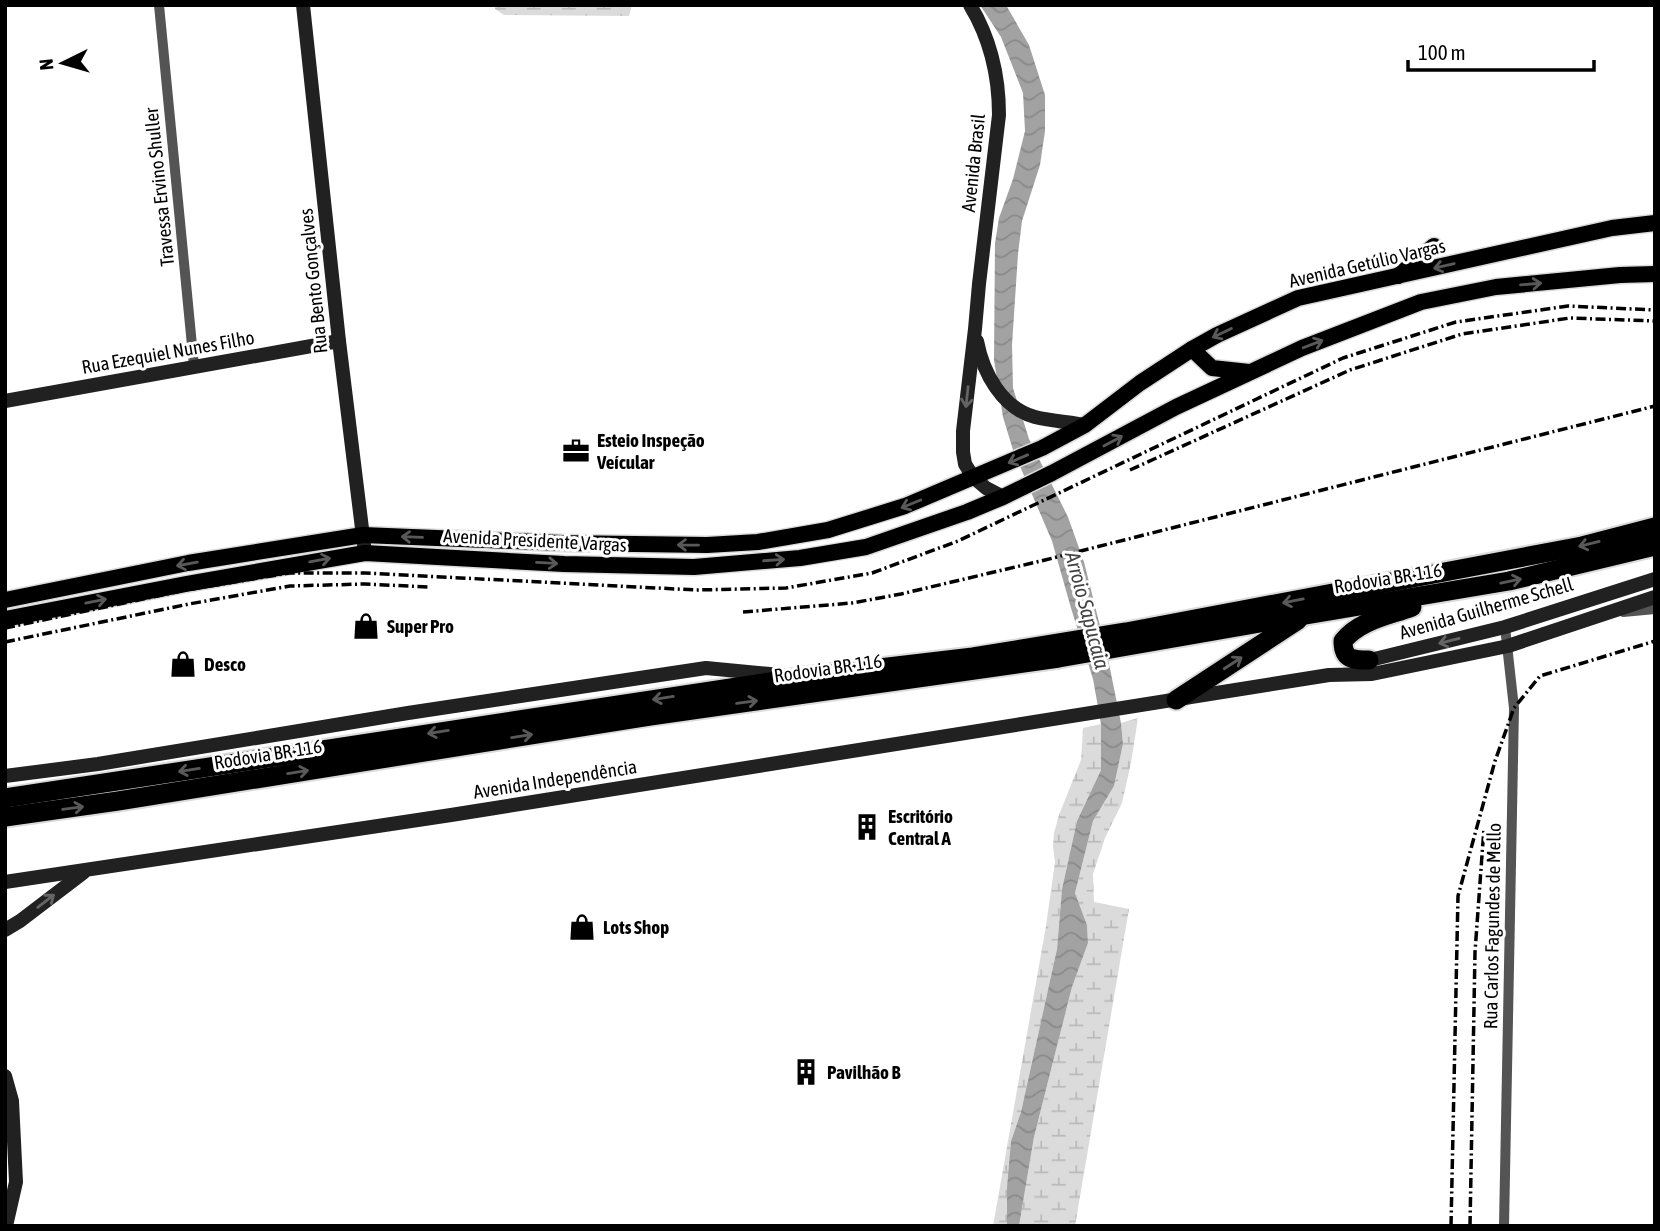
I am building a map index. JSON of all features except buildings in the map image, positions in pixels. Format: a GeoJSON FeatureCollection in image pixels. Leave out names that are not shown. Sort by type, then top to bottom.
{"type":"FeatureCollection","features":[{"type":"Feature","properties":{"kind":"highway","name":"Rodovia BR-116"},"geometry":{"type":"LineString","coordinates":[[1128,639],[1582,546],[1655,527]]}},
{"type":"Feature","properties":{"kind":"highway","name":"Rodovia BR-116"},"geometry":{"type":"LineString","coordinates":[[5,817],[1128,639],[1467,589],[1509,582],[1655,547]]}},
{"type":"Feature","properties":{"kind":"highway"},"geometry":{"type":"LineString","coordinates":[[1369,660],[1354,660],[1343,651],[1343,641],[1350,632],[1363,624],[1467,589]]}},
{"type":"Feature","properties":{"kind":"highway"},"geometry":{"type":"LineString","coordinates":[[1176,700],[1306,614]]}},
{"type":"Feature","properties":{"kind":"highway","name":"Rodovia BR-116"},"geometry":{"type":"LineString","coordinates":[[5,798],[803,677],[973,657],[1056,651]]}},
{"type":"Feature","properties":{"kind":"main road","name":"Rua Bento Gonçalves"},"geometry":{"type":"LineString","coordinates":[[303,5],[365,553]]}},
{"type":"Feature","properties":{"kind":"main road","name":"Avenida Brasil"},"geometry":{"type":"LineString","coordinates":[[970,5],[987,39],[999,90],[999,115],[963,431],[965,464],[974,477]]}},
{"type":"Feature","properties":{"kind":"main road","name":"Avenida Getúlio Vargas"},"geometry":{"type":"LineString","coordinates":[[1042,448],[1085,425],[1140,383],[1192,349],[1216,335],[1298,298],[1612,228],[1655,223]]}},
{"type":"Feature","properties":{"kind":"main road"},"geometry":{"type":"LineString","coordinates":[[1396,277],[1434,246]]}},
{"type":"Feature","properties":{"kind":"main road"},"geometry":{"type":"LineString","coordinates":[[1192,349],[1212,368],[1251,373],[1302,348],[1421,302],[1496,287],[1655,274]]}},
{"type":"Feature","properties":{"kind":"main road","name":"Avenida Brasil"},"geometry":{"type":"LineString","coordinates":[[975,330],[982,362],[996,388],[1006,399],[1033,416],[1085,425]]}},
{"type":"Feature","properties":{"kind":"main road","name":"Rua Ezequiel Nunes Filho"},"geometry":{"type":"LineString","coordinates":[[5,401],[339,341]]}},
{"type":"Feature","properties":{"kind":"main road","name":"Avenida Presidente Vargas"},"geometry":{"type":"LineString","coordinates":[[5,619],[365,553],[694,567],[800,558],[866,547],[967,512],[1004,496],[1175,407],[1251,373]]}},
{"type":"Feature","properties":{"kind":"main road","name":"Avenida Presidente Vargas"},"geometry":{"type":"LineString","coordinates":[[5,600],[188,563],[363,534],[576,543],[707,545],[758,542],[828,530],[905,506],[1042,448]]}},
{"type":"Feature","properties":{"kind":"main road"},"geometry":{"type":"LineString","coordinates":[[974,477],[986,488],[1004,496]]}},
{"type":"Feature","properties":{"kind":"main road"},"geometry":{"type":"LineString","coordinates":[[828,530],[832,553]]}},
{"type":"Feature","properties":{"kind":"main road"},"geometry":{"type":"LineString","coordinates":[[575,564],[576,543]]}},
{"type":"Feature","properties":{"kind":"main road","name":"Avenida Guilherme Schell"},"geometry":{"type":"LineString","coordinates":[[1329,676],[1369,660],[1505,627],[1655,579]]}},
{"type":"Feature","properties":{"kind":"main road"},"geometry":{"type":"LineString","coordinates":[[49,591],[52,610]]}},
{"type":"Feature","properties":{"kind":"main road"},"geometry":{"type":"LineString","coordinates":[[1598,596],[1602,613]]}},
{"type":"Feature","properties":{"kind":"main road","name":"Avenida Guilherme Schell"},"geometry":{"type":"LineString","coordinates":[[1111,710],[1329,676],[1372,674],[1508,646],[1655,597]]}},
{"type":"Feature","properties":{"kind":"main road","name":"Rodovia BR-116"},"geometry":{"type":"LineString","coordinates":[[5,776],[98,764],[706,668],[803,677]]}},
{"type":"Feature","properties":{"kind":"main road","name":"Avenida Independência"},"geometry":{"type":"LineString","coordinates":[[5,882],[451,815],[1111,710]]}},
{"type":"Feature","properties":{"kind":"main road"},"geometry":{"type":"LineString","coordinates":[[5,930],[86,870]]}},
{"type":"Feature","properties":{"kind":"main road"},"geometry":{"type":"LineString","coordinates":[[5,1076],[12,1101],[16,1182],[6,1226]]}},
{"type":"Feature","properties":{"kind":"street","name":"Travessa Ervino Shuller"},"geometry":{"type":"LineString","coordinates":[[159,5],[194,366]]}},
{"type":"Feature","properties":{"kind":"street"},"geometry":{"type":"LineString","coordinates":[[1602,613],[1655,609]]}},
{"type":"Feature","properties":{"kind":"street","name":"Rua Carlos Fagundes de Mello"},"geometry":{"type":"LineString","coordinates":[[1504,1226],[1514,708],[1505,627]]}},
{"type":"Feature","properties":{"kind":"green space"},"geometry":{"type":"Polygon","coordinates":[[[495,5],[632,5],[629,16],[504,15],[495,9],[495,5]]]}},
{"type":"Feature","properties":{"kind":"green space"},"geometry":{"type":"Polygon","coordinates":[[[1138,718],[1122,803],[1105,838],[1093,874],[1094,902],[1129,909],[1075,1226],[1019,1226],[1034,1137],[1072,987],[1088,943],[1087,925],[1075,893],[1093,821],[1114,786],[1123,744],[1121,723],[1138,718]]]}},
{"type":"Feature","properties":{"kind":"green space"},"geometry":{"type":"Polygon","coordinates":[[[1101,724],[1101,770],[1077,821],[1062,889],[1057,949],[1021,1112],[1011,1141],[1007,1226],[993,1226],[1046,926],[1055,862],[1054,833],[1081,760],[1083,728],[1101,724]]]}},
{"type":"Feature","properties":{"kind":"water","name":"Arroio Sapucaia"},"geometry":{"type":"Polygon","coordinates":[[[980,5],[1006,5],[1029,45],[1045,95],[1045,131],[1040,165],[1022,221],[1018,254],[1012,345],[1013,388],[1029,439],[1068,517],[1084,562],[1107,654],[1123,744],[1114,786],[1093,821],[1075,893],[1087,925],[1088,943],[1072,987],[1034,1137],[1019,1226],[1007,1226],[1011,1141],[1021,1112],[1057,949],[1062,889],[1077,821],[1101,770],[1101,724],[1093,679],[1052,541],[1013,450],[1003,417],[994,360],[995,243],[999,218],[1013,179],[1025,131],[1023,93],[1001,37],[980,5]]]}},
{"type":"Feature","properties":{"kind":"railway"},"geometry":{"type":"LineString","coordinates":[[5,628],[186,590],[289,573],[365,573],[696,590],[786,588],[872,573],[958,541],[1343,358],[1456,322],[1568,306],[1655,310]]}},
{"type":"Feature","properties":{"kind":"railway"},"geometry":{"type":"LineString","coordinates":[[1130,470],[1350,370],[1462,334],[1570,318],[1655,321]]}},
{"type":"Feature","properties":{"kind":"railway"},"geometry":{"type":"LineString","coordinates":[[743,612],[852,603],[901,594],[1655,406]]}},
{"type":"Feature","properties":{"kind":"railway"},"geometry":{"type":"LineString","coordinates":[[5,642],[290,586],[365,584],[430,587]]}},
{"type":"Feature","properties":{"kind":"railway"},"geometry":{"type":"LineString","coordinates":[[1451,1226],[1458,896],[1495,761],[1514,708],[1540,676],[1655,641]]}},
{"type":"Feature","properties":{"kind":"railway"},"geometry":{"type":"LineString","coordinates":[[1470,1226],[1475,952],[1484,828]]}},
{"type":"Feature","properties":{"kind":"place","name":"Esteio Inspeção Veícular"},"geometry":{"type":"Point","coordinates":[576,451]}},
{"type":"Feature","properties":{"kind":"place","name":"Super Pro"},"geometry":{"type":"Point","coordinates":[366,626]}},
{"type":"Feature","properties":{"kind":"place","name":"Desco"},"geometry":{"type":"Point","coordinates":[183,664]}},
{"type":"Feature","properties":{"kind":"place","name":"Escritório Central A"},"geometry":{"type":"Point","coordinates":[867,827]}},
{"type":"Feature","properties":{"kind":"place","name":"Lots Shop"},"geometry":{"type":"Point","coordinates":[582,927]}},
{"type":"Feature","properties":{"kind":"place","name":"Pavilhão B"},"geometry":{"type":"Point","coordinates":[806,1072]}}]}
